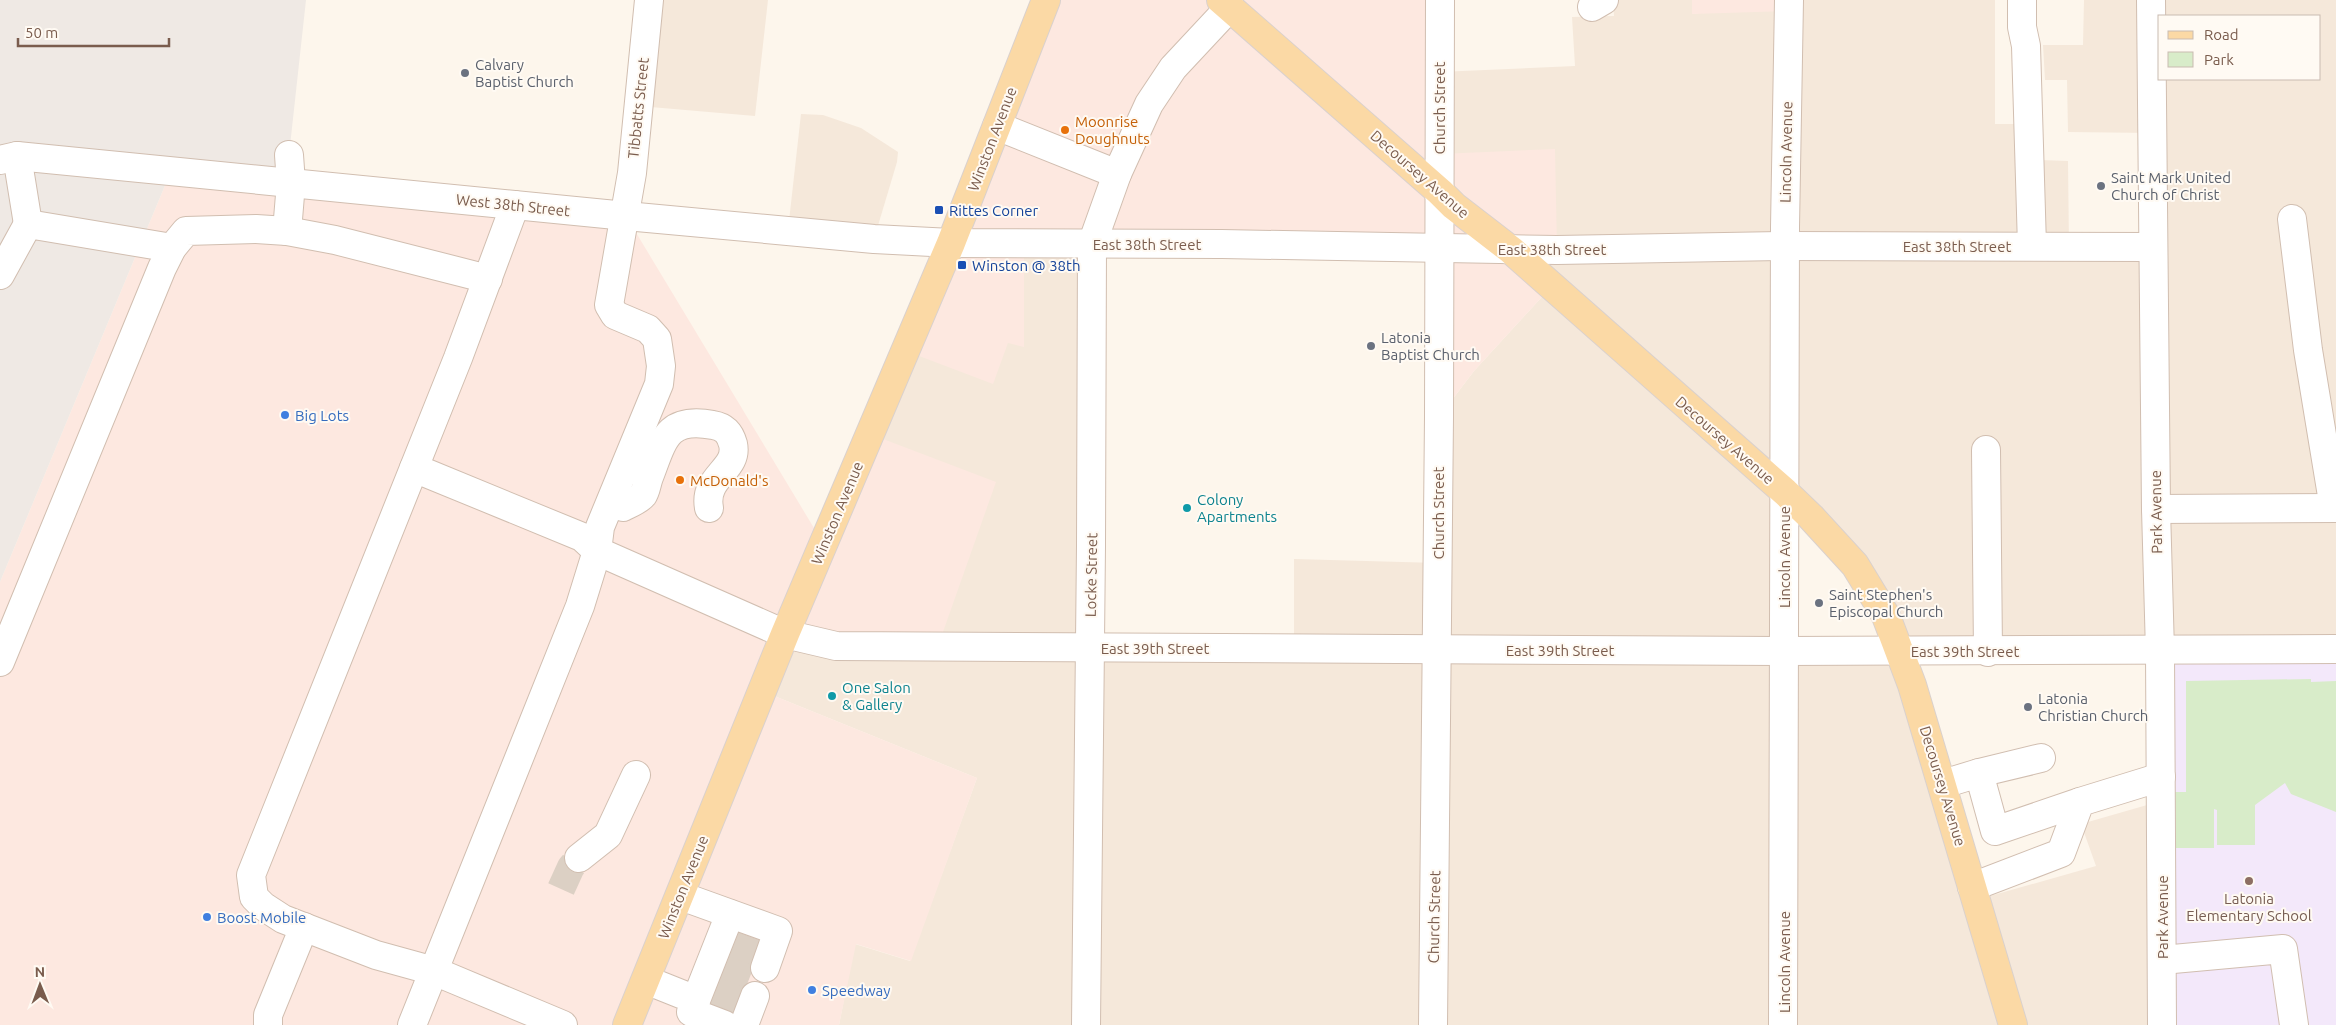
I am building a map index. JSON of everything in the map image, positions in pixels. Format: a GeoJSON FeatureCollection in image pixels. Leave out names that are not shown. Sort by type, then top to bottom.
{"type":"FeatureCollection","features":[{"type":"Feature","properties":{"kind":"main road","name":"Winston Avenue"},"geometry":{"type":"LineString","coordinates":[[627,1025],[681,896],[785,634],[951,244],[1046,0]]}},
{"type":"Feature","properties":{"kind":"main road","name":"Decoursey Avenue"},"geometry":{"type":"LineString","coordinates":[[1225,4],[1454,206],[1511,250],[1785,492],[1855,565],[1886,616],[1899,650],[1943,784],[2013,1025]]}},
{"type":"Feature","properties":{"kind":"street","name":"Tibbatts Street"},"geometry":{"type":"LineString","coordinates":[[597,551],[600,527],[659,384],[662,366],[656,339],[648,329],[615,315],[609,305],[626,216],[649,0]]}},
{"type":"Feature","properties":{"kind":"street","name":"Church Street"},"geometry":{"type":"LineString","coordinates":[[1433,1025],[1440,247],[1440,0]]}},
{"type":"Feature","properties":{"kind":"street","name":"Lincoln Avenue"},"geometry":{"type":"LineString","coordinates":[[1783,1025],[1785,246],[1789,0]]}},
{"type":"Feature","properties":{"kind":"street"},"geometry":{"type":"LineString","coordinates":[[2022,0],[2022,27],[2026,46],[2032,246]]}},
{"type":"Feature","properties":{"kind":"street","name":"Park Avenue"},"geometry":{"type":"LineString","coordinates":[[2151,0],[2156,509],[2160,651],[2162,1025]]}},
{"type":"Feature","properties":{"kind":"street","name":"Locke Street"},"geometry":{"type":"LineString","coordinates":[[1086,1025],[1092,244],[1117,174],[1149,104],[1173,68],[1225,4]]}},
{"type":"Feature","properties":{"kind":"street"},"geometry":{"type":"LineString","coordinates":[[997,126],[1117,174]]}},
{"type":"Feature","properties":{"kind":"street"},"geometry":{"type":"LineString","coordinates":[[287,232],[291,183],[289,155]]}},
{"type":"Feature","properties":{"kind":"street","name":"West 38th Street"},"geometry":{"type":"LineString","coordinates":[[8,158],[75,162],[626,216],[874,239],[951,244]]}},
{"type":"Feature","properties":{"kind":"street"},"geometry":{"type":"LineString","coordinates":[[0,275],[28,224],[8,158]]}},
{"type":"Feature","properties":{"kind":"street"},"geometry":{"type":"LineString","coordinates":[[515,205],[414,468],[250,876],[254,897],[263,906],[282,919],[376,955],[434,971],[563,1025]]}},
{"type":"Feature","properties":{"kind":"street"},"geometry":{"type":"LineString","coordinates":[[2156,509],[2335,508],[2308,350],[2292,219]]}},
{"type":"Feature","properties":{"kind":"street"},"geometry":{"type":"LineString","coordinates":[[28,224],[172,248]]}},
{"type":"Feature","properties":{"kind":"street"},"geometry":{"type":"LineString","coordinates":[[0,662],[162,268],[172,248],[186,231],[256,229],[287,232],[335,240],[488,279]]}},
{"type":"Feature","properties":{"kind":"street","name":"East 38th Street"},"geometry":{"type":"LineString","coordinates":[[951,244],[1440,247],[1511,250],[1785,246],[2153,247]]}},
{"type":"Feature","properties":{"kind":"street"},"geometry":{"type":"LineString","coordinates":[[623,507],[642,496],[665,436],[676,428],[688,424],[706,424],[722,427],[730,434],[734,457],[731,463],[720,473],[707,498],[709,508]]}},
{"type":"Feature","properties":{"kind":"street"},"geometry":{"type":"LineString","coordinates":[[412,1025],[520,750],[580,606],[597,551],[609,540],[648,450],[639,435]]}},
{"type":"Feature","properties":{"kind":"street"},"geometry":{"type":"LineString","coordinates":[[1986,450],[1988,652]]}},
{"type":"Feature","properties":{"kind":"street","name":"East 39th Street"},"geometry":{"type":"LineString","coordinates":[[414,468],[582,537],[597,551],[785,634],[836,646],[1437,650],[1899,650],[1988,652],[2336,649]]}},
{"type":"Feature","properties":{"kind":"street"},"geometry":{"type":"LineString","coordinates":[[1943,784],[2041,758]]}},
{"type":"Feature","properties":{"kind":"street"},"geometry":{"type":"LineString","coordinates":[[1979,773],[1995,831],[2161,776]]}},
{"type":"Feature","properties":{"kind":"street"},"geometry":{"type":"LineString","coordinates":[[579,858],[608,835],[636,775]]}},
{"type":"Feature","properties":{"kind":"street"},"geometry":{"type":"LineString","coordinates":[[1972,888],[2061,853],[2080,802]]}},
{"type":"Feature","properties":{"kind":"street"},"geometry":{"type":"LineString","coordinates":[[681,896],[778,931],[764,960]]}},
{"type":"Feature","properties":{"kind":"street"},"geometry":{"type":"LineString","coordinates":[[725,1025],[691,1012],[714,971],[730,914]]}},
{"type":"Feature","properties":{"kind":"street"},"geometry":{"type":"LineString","coordinates":[[268,1025],[268,1015],[304,927]]}},
{"type":"Feature","properties":{"kind":"street"},"geometry":{"type":"LineString","coordinates":[[2162,960],[2284,949],[2294,1025]]}},
{"type":"Feature","properties":{"kind":"street"},"geometry":{"type":"LineString","coordinates":[[646,980],[714,971]]}},
{"type":"Feature","properties":{"kind":"shaded area"},"geometry":{"type":"Polygon","coordinates":[[[0,0],[306,0],[289,155],[291,183],[171,171],[0,582],[0,0]]]}},
{"type":"Feature","properties":{"kind":"shaded area"},"geometry":{"type":"Polygon","coordinates":[[[649,0],[768,0],[755,116],[639,106],[649,0]]]}},
{"type":"Feature","properties":{"kind":"shaded area"},"geometry":{"type":"Polygon","coordinates":[[[1046,0],[1440,0],[1440,154],[1555,149],[1557,250],[1512,250],[1551,287],[1474,371],[1439,417],[1439,248],[1024,244],[1024,347],[1008,343],[993,384],[906,351],[1046,0]]]}},
{"type":"Feature","properties":{"kind":"shaded area"},"geometry":{"type":"Polygon","coordinates":[[[1613,0],[1692,0],[1693,14],[1789,0],[1995,0],[1995,124],[2025,124],[2040,160],[2068,161],[2069,247],[2152,247],[2151,133],[2068,132],[2067,80],[2045,80],[2043,45],[2083,45],[2084,0],[2336,0],[2336,649],[1900,651],[1976,900],[2096,866],[2081,824],[2161,801],[2162,1025],[839,1025],[855,944],[910,961],[977,778],[762,691],[906,351],[1024,244],[1092,244],[1090,647],[1294,648],[1294,559],[1438,563],[1439,417],[1474,371],[1551,287],[1440,154],[1439,72],[1575,66],[1572,17],[1614,16],[1613,0]],[[1785,493],[1784,651],[1899,650],[1811,517],[1785,493]]]}},
{"type":"Feature","properties":{"kind":"shaded area"},"geometry":{"type":"Polygon","coordinates":[[[1692,0],[1789,0],[1789,11],[1692,14],[1692,0]]]}},
{"type":"Feature","properties":{"kind":"shaded area"},"geometry":{"type":"Polygon","coordinates":[[[801,114],[823,115],[861,128],[898,152],[897,162],[874,239],[788,230],[801,114]]]}},
{"type":"Feature","properties":{"kind":"shaded area"},"geometry":{"type":"Polygon","coordinates":[[[171,171],[626,216],[823,543],[870,434],[996,482],[938,646],[785,634],[762,691],[977,778],[911,961],[856,944],[839,1025],[0,1025],[0,582],[171,171]]]}},
{"type":"Feature","properties":{"kind":"shaded area","name":"Latonia Elementary School"},"geometry":{"type":"Polygon","coordinates":[[[2336,649],[2336,1025],[2162,1025],[2160,651],[2336,649]]]}},
{"type":"Feature","properties":{"kind":"green space"},"geometry":{"type":"Polygon","coordinates":[[[2311,679],[2311,682],[2336,681],[2336,812],[2291,794],[2285,783],[2255,805],[2255,845],[2217,845],[2217,810],[2214,809],[2214,848],[2176,848],[2175,792],[2186,792],[2186,681],[2311,679]]]}},
{"type":"Feature","properties":{"kind":"tunnel"},"geometry":{"type":"LineString","coordinates":[[561,889],[571,867],[579,858]]}},
{"type":"Feature","properties":{"kind":"tunnel"},"geometry":{"type":"LineString","coordinates":[[732,945],[759,955]]}},
{"type":"Feature","properties":{"kind":"tunnel"},"geometry":{"type":"LineString","coordinates":[[723,969],[759,983]]}},
{"type":"Feature","properties":{"kind":"tunnel"},"geometry":{"type":"LineString","coordinates":[[714,991],[741,1001]]}},
{"type":"Feature","properties":{"kind":"place","name":"Calvary Baptist Church"},"geometry":{"type":"Point","coordinates":[465,73]}},
{"type":"Feature","properties":{"kind":"place","name":"Moonrise Doughnuts"},"geometry":{"type":"Point","coordinates":[1065,130]}},
{"type":"Feature","properties":{"kind":"place","name":"Saint Mark United Church of Christ"},"geometry":{"type":"Point","coordinates":[2101,186]}},
{"type":"Feature","properties":{"kind":"place","name":"Rittes Corner"},"geometry":{"type":"Point","coordinates":[939,210]}},
{"type":"Feature","properties":{"kind":"place","name":"Winston @ 38th"},"geometry":{"type":"Point","coordinates":[962,265]}},
{"type":"Feature","properties":{"kind":"place","name":"Latonia Baptist Church"},"geometry":{"type":"Point","coordinates":[1371,346]}},
{"type":"Feature","properties":{"kind":"place","name":"Big Lots"},"geometry":{"type":"Point","coordinates":[285,415]}},
{"type":"Feature","properties":{"kind":"place","name":"McDonald's"},"geometry":{"type":"Point","coordinates":[680,480]}},
{"type":"Feature","properties":{"kind":"place","name":"Colony Apartments"},"geometry":{"type":"Point","coordinates":[1187,508]}},
{"type":"Feature","properties":{"kind":"place","name":"Saint Stephen's Episcopal Church"},"geometry":{"type":"Point","coordinates":[1819,603]}},
{"type":"Feature","properties":{"kind":"place","name":"One Salon & Gallery"},"geometry":{"type":"Point","coordinates":[832,696]}},
{"type":"Feature","properties":{"kind":"place","name":"Latonia Christian Church"},"geometry":{"type":"Point","coordinates":[2028,707]}},
{"type":"Feature","properties":{"kind":"place","name":"Latonia Elementary School"},"geometry":{"type":"Point","coordinates":[2249,881]}},
{"type":"Feature","properties":{"kind":"place","name":"Boost Mobile"},"geometry":{"type":"Point","coordinates":[207,917]}},
{"type":"Feature","properties":{"kind":"place","name":"Speedway"},"geometry":{"type":"Point","coordinates":[812,990]}}]}
